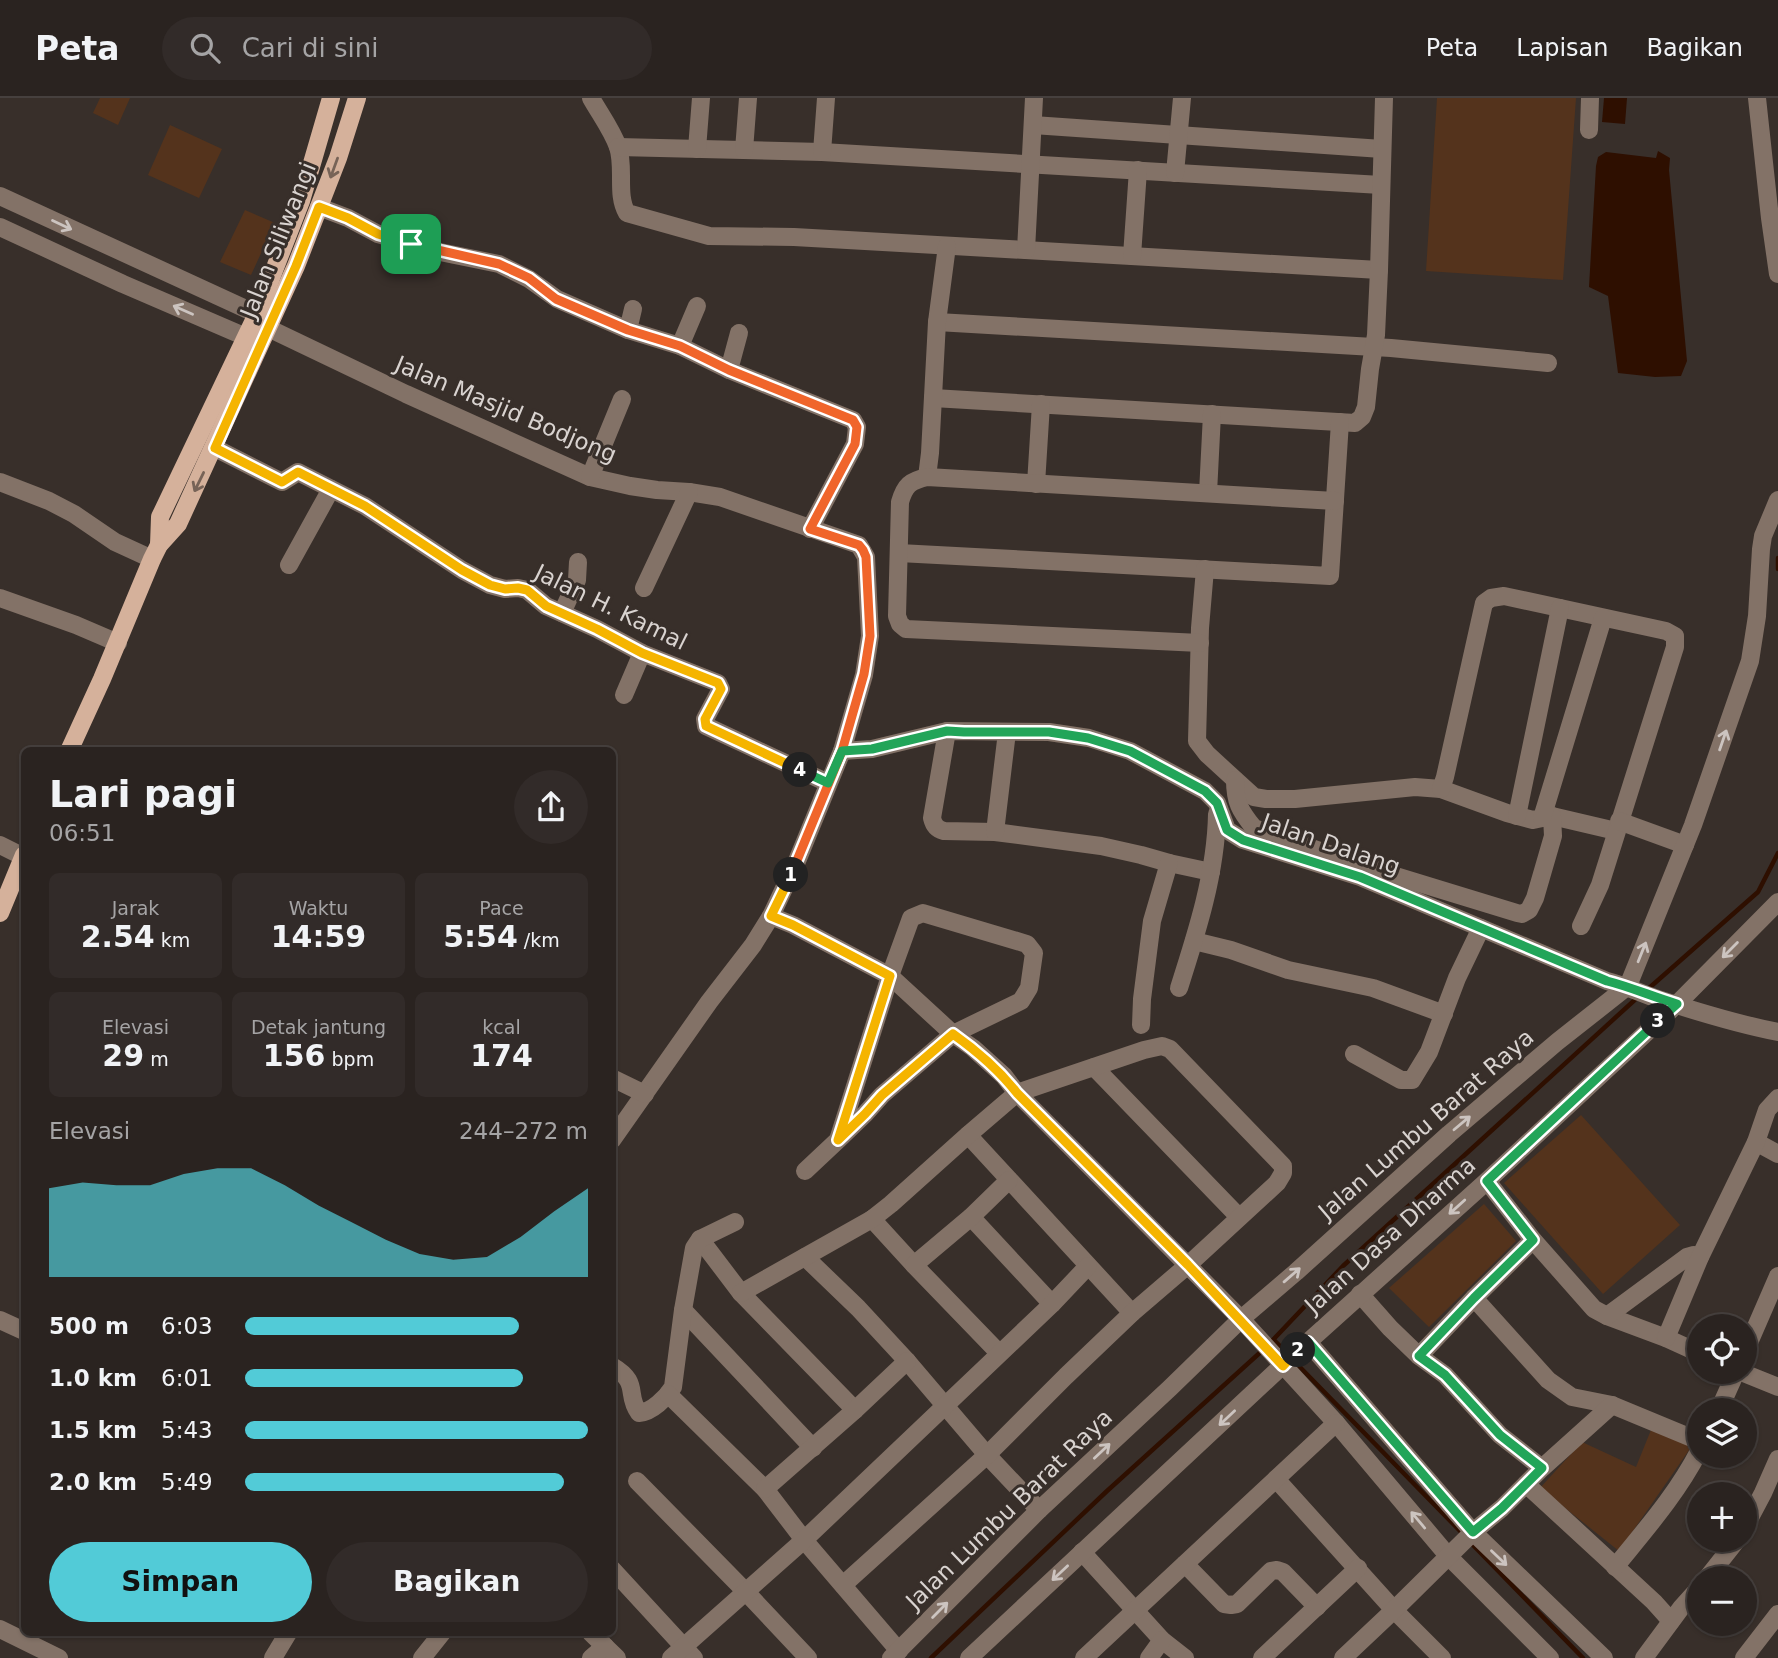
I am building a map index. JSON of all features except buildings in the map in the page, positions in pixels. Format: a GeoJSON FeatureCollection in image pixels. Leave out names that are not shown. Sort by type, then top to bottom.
{"type":"FeatureCollection","features":[{"type":"Feature","properties":{"kind":"main road","name":"Jalan Siliwangi"},"geometry":{"type":"LineString","coordinates":[[229,393],[246,337],[301,201],[331,98]]}},
{"type":"Feature","properties":{"kind":"main road","name":"Jalan Siliwangi"},"geometry":{"type":"LineString","coordinates":[[229,393],[268,328],[296,266],[338,158],[357,98]]}},
{"type":"Feature","properties":{"kind":"main road"},"geometry":{"type":"LineString","coordinates":[[71,747],[156,552],[178,524],[215,448],[229,393]]}},
{"type":"Feature","properties":{"kind":"main road"},"geometry":{"type":"LineString","coordinates":[[156,552],[160,517],[229,393]]}},
{"type":"Feature","properties":{"kind":"main road"},"geometry":{"type":"LineString","coordinates":[[0,913],[21,863]]}},
{"type":"Feature","properties":{"kind":"street"},"geometry":{"type":"LineString","coordinates":[[591,98],[618,147],[622,206],[627,213],[709,236],[794,237],[1380,270]]}},
{"type":"Feature","properties":{"kind":"street"},"geometry":{"type":"LineString","coordinates":[[697,149],[701,98]]}},
{"type":"Feature","properties":{"kind":"street"},"geometry":{"type":"LineString","coordinates":[[744,150],[748,98]]}},
{"type":"Feature","properties":{"kind":"street"},"geometry":{"type":"LineString","coordinates":[[822,152],[826,98]]}},
{"type":"Feature","properties":{"kind":"street"},"geometry":{"type":"LineString","coordinates":[[1026,250],[1034,98]]}},
{"type":"Feature","properties":{"kind":"street"},"geometry":{"type":"LineString","coordinates":[[1175,173],[1182,98]]}},
{"type":"Feature","properties":{"kind":"street"},"geometry":{"type":"LineString","coordinates":[[933,398],[1355,423],[1362,418],[1366,407],[1376,335],[1384,98]]}},
{"type":"Feature","properties":{"kind":"street"},"geometry":{"type":"LineString","coordinates":[[1588,130],[1590,98]]}},
{"type":"Feature","properties":{"kind":"street"},"geometry":{"type":"LineString","coordinates":[[1757,98],[1778,274]]}},
{"type":"Feature","properties":{"kind":"street"},"geometry":{"type":"LineString","coordinates":[[1033,125],[1382,149]]}},
{"type":"Feature","properties":{"kind":"street"},"geometry":{"type":"LineString","coordinates":[[618,147],[822,152],[1381,184]]}},
{"type":"Feature","properties":{"kind":"street"},"geometry":{"type":"LineString","coordinates":[[1132,256],[1138,170]]}},
{"type":"Feature","properties":{"kind":"street"},"geometry":{"type":"LineString","coordinates":[[0,196],[257,314],[268,328],[246,337],[0,227]]}},
{"type":"Feature","properties":{"kind":"street"},"geometry":{"type":"LineString","coordinates":[[319,207],[378,234],[440,252],[499,264],[529,278],[556,299],[628,330],[680,346],[729,370],[853,420],[857,427],[855,444],[810,529]]}},
{"type":"Feature","properties":{"kind":"street"},"geometry":{"type":"LineString","coordinates":[[25,239],[38,213]]}},
{"type":"Feature","properties":{"kind":"street"},"geometry":{"type":"LineString","coordinates":[[927,477],[937,322],[947,246]]}},
{"type":"Feature","properties":{"kind":"street"},"geometry":{"type":"LineString","coordinates":[[123,284],[135,259]]}},
{"type":"Feature","properties":{"kind":"street"},"geometry":{"type":"LineString","coordinates":[[222,327],[232,303]]}},
{"type":"Feature","properties":{"kind":"street"},"geometry":{"type":"LineString","coordinates":[[680,346],[697,306]]}},
{"type":"Feature","properties":{"kind":"street"},"geometry":{"type":"LineString","coordinates":[[628,330],[633,309]]}},
{"type":"Feature","properties":{"kind":"street"},"geometry":{"type":"LineString","coordinates":[[937,322],[1374,347],[1548,363]]}},
{"type":"Feature","properties":{"kind":"street","name":"Jalan Masjid Bodjong"},"geometry":{"type":"LineString","coordinates":[[268,328],[405,394],[590,477],[630,486],[720,497],[859,545],[866,557],[870,636],[857,704],[842,751],[797,861],[771,916],[753,945],[709,1002],[616,1135]]}},
{"type":"Feature","properties":{"kind":"street"},"geometry":{"type":"LineString","coordinates":[[729,370],[739,333]]}},
{"type":"Feature","properties":{"kind":"street"},"geometry":{"type":"LineString","coordinates":[[590,477],[622,399]]}},
{"type":"Feature","properties":{"kind":"street"},"geometry":{"type":"LineString","coordinates":[[1036,484],[1041,404]]}},
{"type":"Feature","properties":{"kind":"street"},"geometry":{"type":"LineString","coordinates":[[1208,493],[1212,414]]}},
{"type":"Feature","properties":{"kind":"street"},"geometry":{"type":"LineString","coordinates":[[899,553],[1330,576],[1340,422]]}},
{"type":"Feature","properties":{"kind":"street","name":"Jalan H. Kamal"},"geometry":{"type":"LineString","coordinates":[[215,448],[282,482],[298,472],[365,506],[462,570],[490,585],[527,590],[546,606],[642,653],[720,685],[721,689],[705,719],[708,728],[828,783]]}},
{"type":"Feature","properties":{"kind":"street"},"geometry":{"type":"LineString","coordinates":[[1200,643],[906,629],[897,616],[900,502],[903,490],[914,480],[927,477],[1335,501]]}},
{"type":"Feature","properties":{"kind":"street"},"geometry":{"type":"LineString","coordinates":[[0,482],[61,508],[115,542],[156,552]]}},
{"type":"Feature","properties":{"kind":"street"},"geometry":{"type":"LineString","coordinates":[[289,565],[331,489]]}},
{"type":"Feature","properties":{"kind":"street"},"geometry":{"type":"LineString","coordinates":[[644,588],[689,492]]}},
{"type":"Feature","properties":{"kind":"street"},"geometry":{"type":"LineString","coordinates":[[1633,989],[1750,661],[1757,616],[1763,536],[1778,500]]}},
{"type":"Feature","properties":{"kind":"street"},"geometry":{"type":"LineString","coordinates":[[562,613],[577,580],[578,562]]}},
{"type":"Feature","properties":{"kind":"street"},"geometry":{"type":"LineString","coordinates":[[1205,569],[1197,741],[1207,754],[1254,797],[1295,799],[1415,788],[1441,789],[1533,820],[1547,817],[1618,826],[1685,845]]}},
{"type":"Feature","properties":{"kind":"street"},"geometry":{"type":"LineString","coordinates":[[1441,789],[1446,777],[1484,603],[1490,598],[1504,596],[1667,631],[1675,636],[1676,641],[1600,886],[1581,926]]}},
{"type":"Feature","properties":{"kind":"street"},"geometry":{"type":"LineString","coordinates":[[0,598],[118,643]]}},
{"type":"Feature","properties":{"kind":"street"},"geometry":{"type":"LineString","coordinates":[[1517,816],[1560,608]]}},
{"type":"Feature","properties":{"kind":"street"},"geometry":{"type":"LineString","coordinates":[[1235,780],[1235,797],[1254,828],[1360,865],[1522,914],[1529,910],[1535,898],[1553,836],[1547,817],[1603,618]]}},
{"type":"Feature","properties":{"kind":"street"},"geometry":{"type":"LineString","coordinates":[[624,695],[642,653]]}},
{"type":"Feature","properties":{"kind":"street"},"geometry":{"type":"LineString","coordinates":[[947,731],[932,818],[937,829],[995,832],[1101,846],[1211,872]]}},
{"type":"Feature","properties":{"kind":"street","name":"Jalan Dalang"},"geometry":{"type":"LineString","coordinates":[[842,751],[872,749],[947,731],[1049,732],[1088,738],[1130,751],[1205,791],[1217,803],[1227,830],[1243,840],[1360,877],[1607,981],[1734,1023],[1778,1032]]}},
{"type":"Feature","properties":{"kind":"street"},"geometry":{"type":"LineString","coordinates":[[995,832],[1007,732]]}},
{"type":"Feature","properties":{"kind":"street"},"geometry":{"type":"LineString","coordinates":[[1180,988],[1195,941],[1211,872],[1217,803]]}},
{"type":"Feature","properties":{"kind":"street"},"geometry":{"type":"LineString","coordinates":[[0,845],[21,855]]}},
{"type":"Feature","properties":{"kind":"street"},"geometry":{"type":"LineString","coordinates":[[1141,1025],[1152,921],[1169,863]]}},
{"type":"Feature","properties":{"kind":"street","name":"Jalan Dasa Dharma"},"geometry":{"type":"LineString","coordinates":[[969,1658],[1290,1355],[1487,1181],[1677,1004],[1778,902]]}},
{"type":"Feature","properties":{"kind":"street"},"geometry":{"type":"LineString","coordinates":[[805,1171],[838,1140],[865,1114],[882,1095],[953,1034],[1021,1002],[1029,988],[1034,953],[1027,944],[923,914],[912,918],[890,976],[838,1140]]}},
{"type":"Feature","properties":{"kind":"street"},"geometry":{"type":"LineString","coordinates":[[771,916],[890,976],[953,1034],[973,1048],[1004,1076],[1017,1093],[1244,1323],[1290,1355],[1470,1534],[1604,1658]]}},
{"type":"Feature","properties":{"kind":"street"},"geometry":{"type":"LineString","coordinates":[[1354,1054],[1401,1080],[1412,1080],[1429,1052],[1457,978],[1482,928]]}},
{"type":"Feature","properties":{"kind":"street"},"geometry":{"type":"LineString","coordinates":[[1195,941],[1231,950],[1288,970],[1373,988],[1444,1014]]}},
{"type":"Feature","properties":{"kind":"street","name":"Jalan Lumbu Barat Raya"},"geometry":{"type":"LineString","coordinates":[[895,1655],[1039,1510],[1296,1272],[1556,1042],[1633,989]]}},
{"type":"Feature","properties":{"kind":"street"},"geometry":{"type":"LineString","coordinates":[[741,1293],[872,1219],[1017,1093],[1144,1049],[1170,1049],[1283,1167],[1283,1173],[1277,1183],[1132,1313],[987,1455],[843,1586]]}},
{"type":"Feature","properties":{"kind":"street"},"geometry":{"type":"LineString","coordinates":[[1094,1067],[1239,1217]]}},
{"type":"Feature","properties":{"kind":"street"},"geometry":{"type":"LineString","coordinates":[[616,1080],[646,1094]]}},
{"type":"Feature","properties":{"kind":"street"},"geometry":{"type":"LineString","coordinates":[[1666,1338],[1700,1257],[1756,1142],[1767,1110],[1778,1098]]}},
{"type":"Feature","properties":{"kind":"street"},"geometry":{"type":"LineString","coordinates":[[968,1135],[1132,1313]]}},
{"type":"Feature","properties":{"kind":"street"},"geometry":{"type":"LineString","coordinates":[[1756,1142],[1778,1154]]}},
{"type":"Feature","properties":{"kind":"street"},"geometry":{"type":"LineString","coordinates":[[914,1265],[971,1217],[1009,1180]]}},
{"type":"Feature","properties":{"kind":"street"},"geometry":{"type":"LineString","coordinates":[[1487,1181],[1533,1240],[1588,1303],[1607,1316],[1687,1348]]}},
{"type":"Feature","properties":{"kind":"street"},"geometry":{"type":"LineString","coordinates":[[971,1217],[1052,1304]]}},
{"type":"Feature","properties":{"kind":"street"},"geometry":{"type":"LineString","coordinates":[[872,1219],[999,1353]]}},
{"type":"Feature","properties":{"kind":"street"},"geometry":{"type":"LineString","coordinates":[[616,1369],[628,1378],[635,1409],[639,1413],[648,1411],[668,1394],[673,1387],[694,1248],[700,1239],[735,1222]]}},
{"type":"Feature","properties":{"kind":"street"},"geometry":{"type":"LineString","coordinates":[[700,1239],[741,1293],[855,1410]]}},
{"type":"Feature","properties":{"kind":"street"},"geometry":{"type":"LineString","coordinates":[[1419,1356],[1533,1240]]}},
{"type":"Feature","properties":{"kind":"street"},"geometry":{"type":"LineString","coordinates":[[805,1257],[858,1308],[1039,1510]]}},
{"type":"Feature","properties":{"kind":"street"},"geometry":{"type":"LineString","coordinates":[[1607,1316],[1687,1257],[1700,1257]]}},
{"type":"Feature","properties":{"kind":"street"},"geometry":{"type":"LineString","coordinates":[[616,1574],[683,1654],[750,1587],[1052,1304],[1088,1266]]}},
{"type":"Feature","properties":{"kind":"street"},"geometry":{"type":"LineString","coordinates":[[1757,1324],[1778,1276]]}},
{"type":"Feature","properties":{"kind":"street"},"geometry":{"type":"LineString","coordinates":[[1360,1294],[1419,1356],[1445,1375],[1500,1435],[1542,1468]]}},
{"type":"Feature","properties":{"kind":"street"},"geometry":{"type":"LineString","coordinates":[[1474,1298],[1557,1388],[1572,1396],[1612,1405],[1687,1436]]}},
{"type":"Feature","properties":{"kind":"street"},"geometry":{"type":"LineString","coordinates":[[683,1310],[813,1448]]}},
{"type":"Feature","properties":{"kind":"street"},"geometry":{"type":"LineString","coordinates":[[0,1320],[21,1330]]}},
{"type":"Feature","properties":{"kind":"street"},"geometry":{"type":"LineString","coordinates":[[1290,1355],[1336,1423],[1452,1554],[1550,1658]]}},
{"type":"Feature","properties":{"kind":"street"},"geometry":{"type":"LineString","coordinates":[[765,1489],[907,1361]]}},
{"type":"Feature","properties":{"kind":"street"},"geometry":{"type":"LineString","coordinates":[[1757,1379],[1778,1387]]}},
{"type":"Feature","properties":{"kind":"street"},"geometry":{"type":"LineString","coordinates":[[668,1394],[765,1489],[895,1655]]}},
{"type":"Feature","properties":{"kind":"street"},"geometry":{"type":"LineString","coordinates":[[1343,1658],[1470,1534],[1612,1405]]}},
{"type":"Feature","properties":{"kind":"street"},"geometry":{"type":"LineString","coordinates":[[1084,1658],[1336,1423]]}},
{"type":"Feature","properties":{"kind":"street"},"geometry":{"type":"LineString","coordinates":[[1757,1505],[1778,1459]]}},
{"type":"Feature","properties":{"kind":"street"},"geometry":{"type":"LineString","coordinates":[[1615,1567],[1671,1499],[1691,1468]]}},
{"type":"Feature","properties":{"kind":"street"},"geometry":{"type":"LineString","coordinates":[[1276,1479],[1442,1658]]}},
{"type":"Feature","properties":{"kind":"street"},"geometry":{"type":"LineString","coordinates":[[637,1481],[750,1587],[808,1658]]}},
{"type":"Feature","properties":{"kind":"street"},"geometry":{"type":"LineString","coordinates":[[1526,1484],[1654,1602],[1671,1621]]}},
{"type":"Feature","properties":{"kind":"street"},"geometry":{"type":"LineString","coordinates":[[1082,1552],[1162,1640],[1185,1658]]}},
{"type":"Feature","properties":{"kind":"street"},"geometry":{"type":"LineString","coordinates":[[1716,1566],[1728,1552]]}},
{"type":"Feature","properties":{"kind":"street"},"geometry":{"type":"LineString","coordinates":[[1185,1564],[1224,1604],[1237,1604],[1271,1571],[1277,1570],[1283,1572],[1317,1607]]}},
{"type":"Feature","properties":{"kind":"street"},"geometry":{"type":"LineString","coordinates":[[1262,1658],[1358,1568]]}},
{"type":"Feature","properties":{"kind":"street"},"geometry":{"type":"LineString","coordinates":[[1644,1658],[1687,1602]]}},
{"type":"Feature","properties":{"kind":"street"},"geometry":{"type":"LineString","coordinates":[[1744,1658],[1778,1614]]}},
{"type":"Feature","properties":{"kind":"street"},"geometry":{"type":"LineString","coordinates":[[0,1629],[59,1658]]}},
{"type":"Feature","properties":{"kind":"street"},"geometry":{"type":"LineString","coordinates":[[273,1658],[286,1636]]}},
{"type":"Feature","properties":{"kind":"street"},"geometry":{"type":"LineString","coordinates":[[422,1658],[440,1636]]}},
{"type":"Feature","properties":{"kind":"street"},"geometry":{"type":"LineString","coordinates":[[593,1636],[604,1654]]}},
{"type":"Feature","properties":{"kind":"street"},"geometry":{"type":"LineString","coordinates":[[1149,1658],[1162,1640]]}},
{"type":"Feature","properties":{"kind":"shaded area"},"geometry":{"type":"Polygon","coordinates":[[[100,98],[130,98],[118,125],[93,113],[100,98]]]}},
{"type":"Feature","properties":{"kind":"shaded area"},"geometry":{"type":"Polygon","coordinates":[[[1437,98],[1576,98],[1563,280],[1426,271],[1437,98]]]}},
{"type":"Feature","properties":{"kind":"shaded area"},"geometry":{"type":"Polygon","coordinates":[[[1604,98],[1627,98],[1625,124],[1602,122],[1604,98]]]}},
{"type":"Feature","properties":{"kind":"shaded area"},"geometry":{"type":"Polygon","coordinates":[[[170,125],[222,149],[199,198],[148,175],[170,125]]]}},
{"type":"Feature","properties":{"kind":"shaded area"},"geometry":{"type":"Polygon","coordinates":[[[1658,151],[1670,158],[1687,361],[1681,376],[1655,377],[1618,373],[1608,296],[1589,287],[1598,157],[1606,152],[1656,158],[1658,151]]]}},
{"type":"Feature","properties":{"kind":"shaded area"},"geometry":{"type":"Polygon","coordinates":[[[245,210],[275,223],[251,275],[220,262],[245,210]]]}},
{"type":"Feature","properties":{"kind":"shaded area"},"geometry":{"type":"Polygon","coordinates":[[[1581,1115],[1680,1225],[1603,1294],[1504,1183],[1581,1115]]]}},
{"type":"Feature","properties":{"kind":"shaded area"},"geometry":{"type":"Polygon","coordinates":[[[1484,1204],[1516,1241],[1429,1327],[1389,1288],[1484,1204]]]}},
{"type":"Feature","properties":{"kind":"shaded area"},"geometry":{"type":"Polygon","coordinates":[[[1653,1425],[1687,1440],[1687,1453],[1619,1551],[1540,1488],[1582,1442],[1636,1467],[1653,1425]]]}},
{"type":"Feature","properties":{"kind":"waterway"},"geometry":{"type":"LineString","coordinates":[[1778,558],[1778,569]]}},
{"type":"Feature","properties":{"kind":"waterway"},"geometry":{"type":"LineString","coordinates":[[1648,989],[1758,892],[1778,853]]}},
{"type":"Feature","properties":{"kind":"waterway"},"geometry":{"type":"LineString","coordinates":[[1270,1343],[1343,1266],[1638,997]]}},
{"type":"Feature","properties":{"kind":"waterway"},"geometry":{"type":"LineString","coordinates":[[1274,1340],[1287,1353]]}},
{"type":"Feature","properties":{"kind":"waterway"},"geometry":{"type":"LineString","coordinates":[[931,1658],[1107,1491],[1264,1349]]}},
{"type":"Feature","properties":{"kind":"waterway"},"geometry":{"type":"LineString","coordinates":[[1293,1360],[1463,1534]]}},
{"type":"Feature","properties":{"kind":"waterway"},"geometry":{"type":"LineString","coordinates":[[1469,1541],[1583,1658]]}},
{"type":"Feature","properties":{"kind":"route"},"geometry":{"type":"LineString","coordinates":[[411,244],[378,234],[319,207],[296,266],[215,448],[282,482],[298,472],[365,506],[462,570],[490,585],[527,590],[546,606],[642,653],[718,683],[721,689],[705,719],[708,728],[828,783],[842,751],[872,749],[947,731],[1049,732],[1088,738],[1130,751],[1205,791],[1217,803],[1227,830],[1243,840],[1360,877],[1607,981],[1677,1004],[1487,1181],[1533,1240],[1419,1356],[1445,1375],[1500,1435],[1542,1468],[1502,1508],[1473,1532],[1308,1342],[1283,1366],[1241,1319],[1017,1093],[1004,1076],[953,1034],[882,1095],[838,1140],[890,976],[771,916],[797,861],[842,751],[857,704],[867,659],[870,636],[866,557],[863,550],[859,545],[810,529],[855,444],[857,427],[853,420],[729,370],[680,346],[628,330],[556,299],[529,278],[499,264],[411,244]]}}]}
